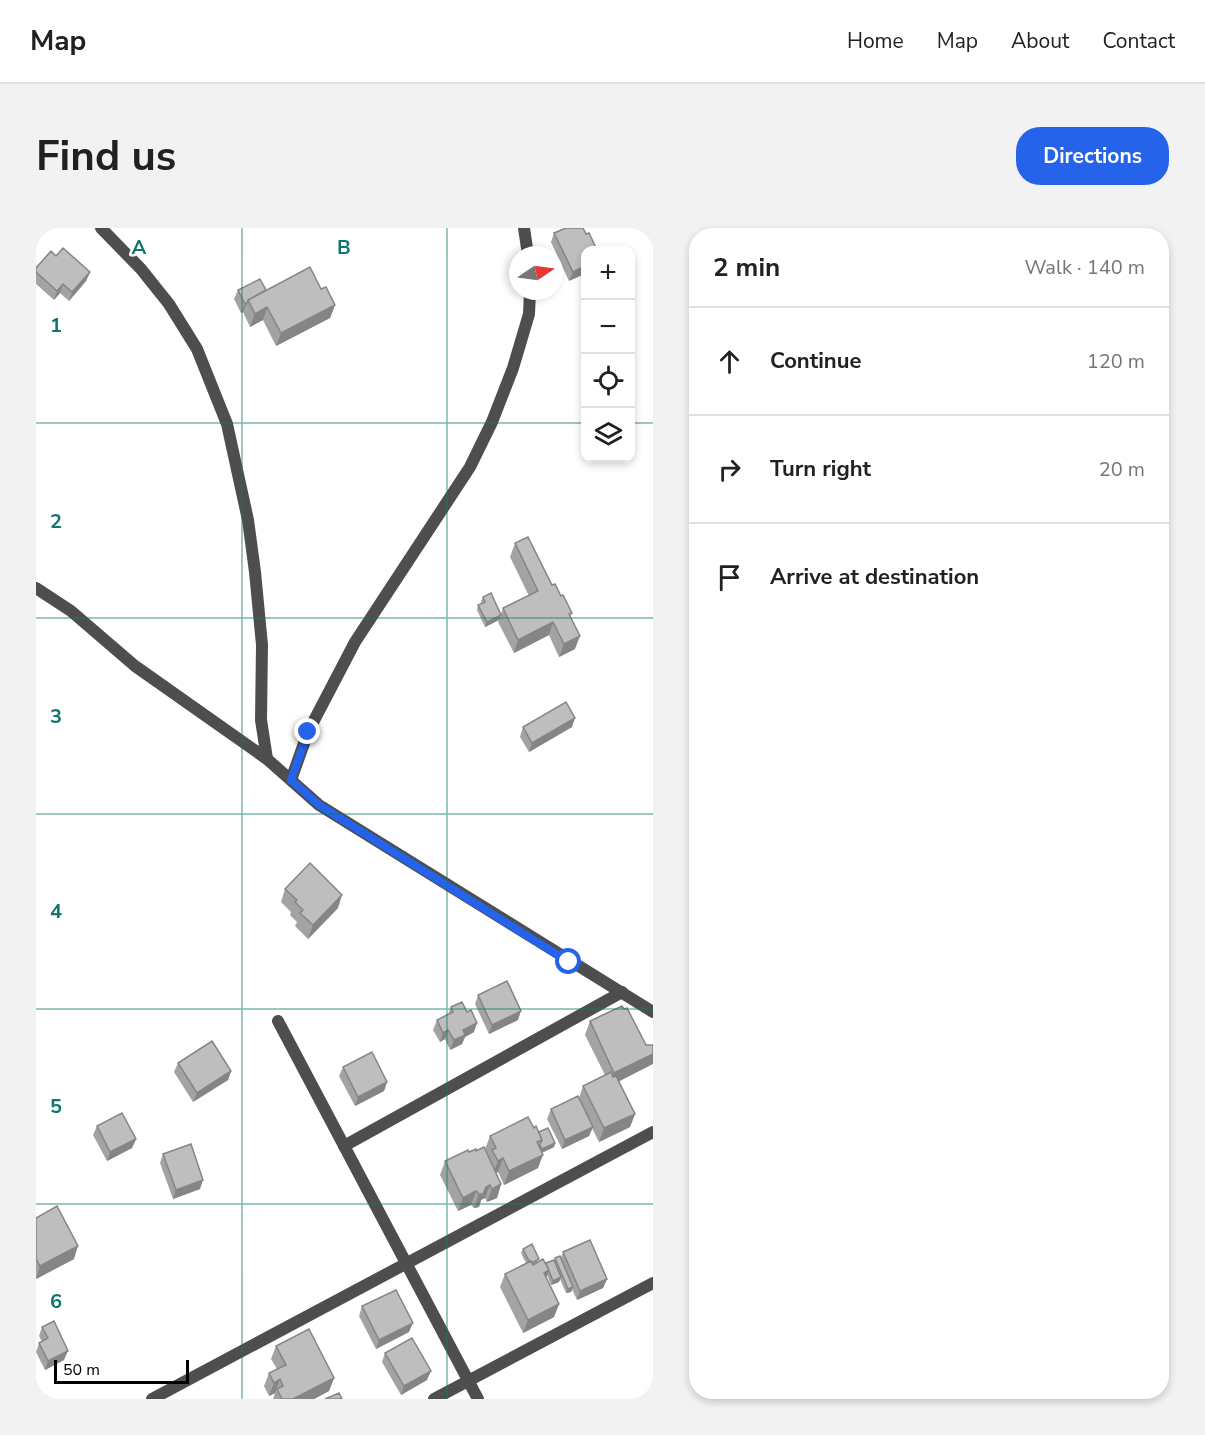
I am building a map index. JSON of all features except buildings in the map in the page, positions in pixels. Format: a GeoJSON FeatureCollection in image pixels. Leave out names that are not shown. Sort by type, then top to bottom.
{"type":"FeatureCollection","features":[{"type":"Feature","properties":{"kind":"street"},"geometry":{"type":"LineString","coordinates":[[100,228],[141,269],[169,304],[196,349],[227,424],[248,520],[255,572],[262,645],[261,720],[267,759]]}},
{"type":"Feature","properties":{"kind":"street"},"geometry":{"type":"LineString","coordinates":[[524,228],[527,246]]}},
{"type":"Feature","properties":{"kind":"street"},"geometry":{"type":"LineString","coordinates":[[291,780],[308,732],[341,668],[395,580],[470,467],[479,449],[513,368],[529,314],[530,300]]}},
{"type":"Feature","properties":{"kind":"street"},"geometry":{"type":"LineString","coordinates":[[36,588],[71,611],[135,666],[267,759],[319,805],[653,1012]]}},
{"type":"Feature","properties":{"kind":"street"},"geometry":{"type":"LineString","coordinates":[[344,1146],[622,992]]}},
{"type":"Feature","properties":{"kind":"street"},"geometry":{"type":"LineString","coordinates":[[278,1021],[478,1399]]}},
{"type":"Feature","properties":{"kind":"street"},"geometry":{"type":"LineString","coordinates":[[152,1399],[653,1132]]}},
{"type":"Feature","properties":{"kind":"street"},"geometry":{"type":"LineString","coordinates":[[434,1399],[653,1283]]}},
{"type":"Feature","properties":{"kind":"route"},"geometry":{"type":"LineString","coordinates":[[308,732],[291,780],[319,805],[569,962]]}}]}
